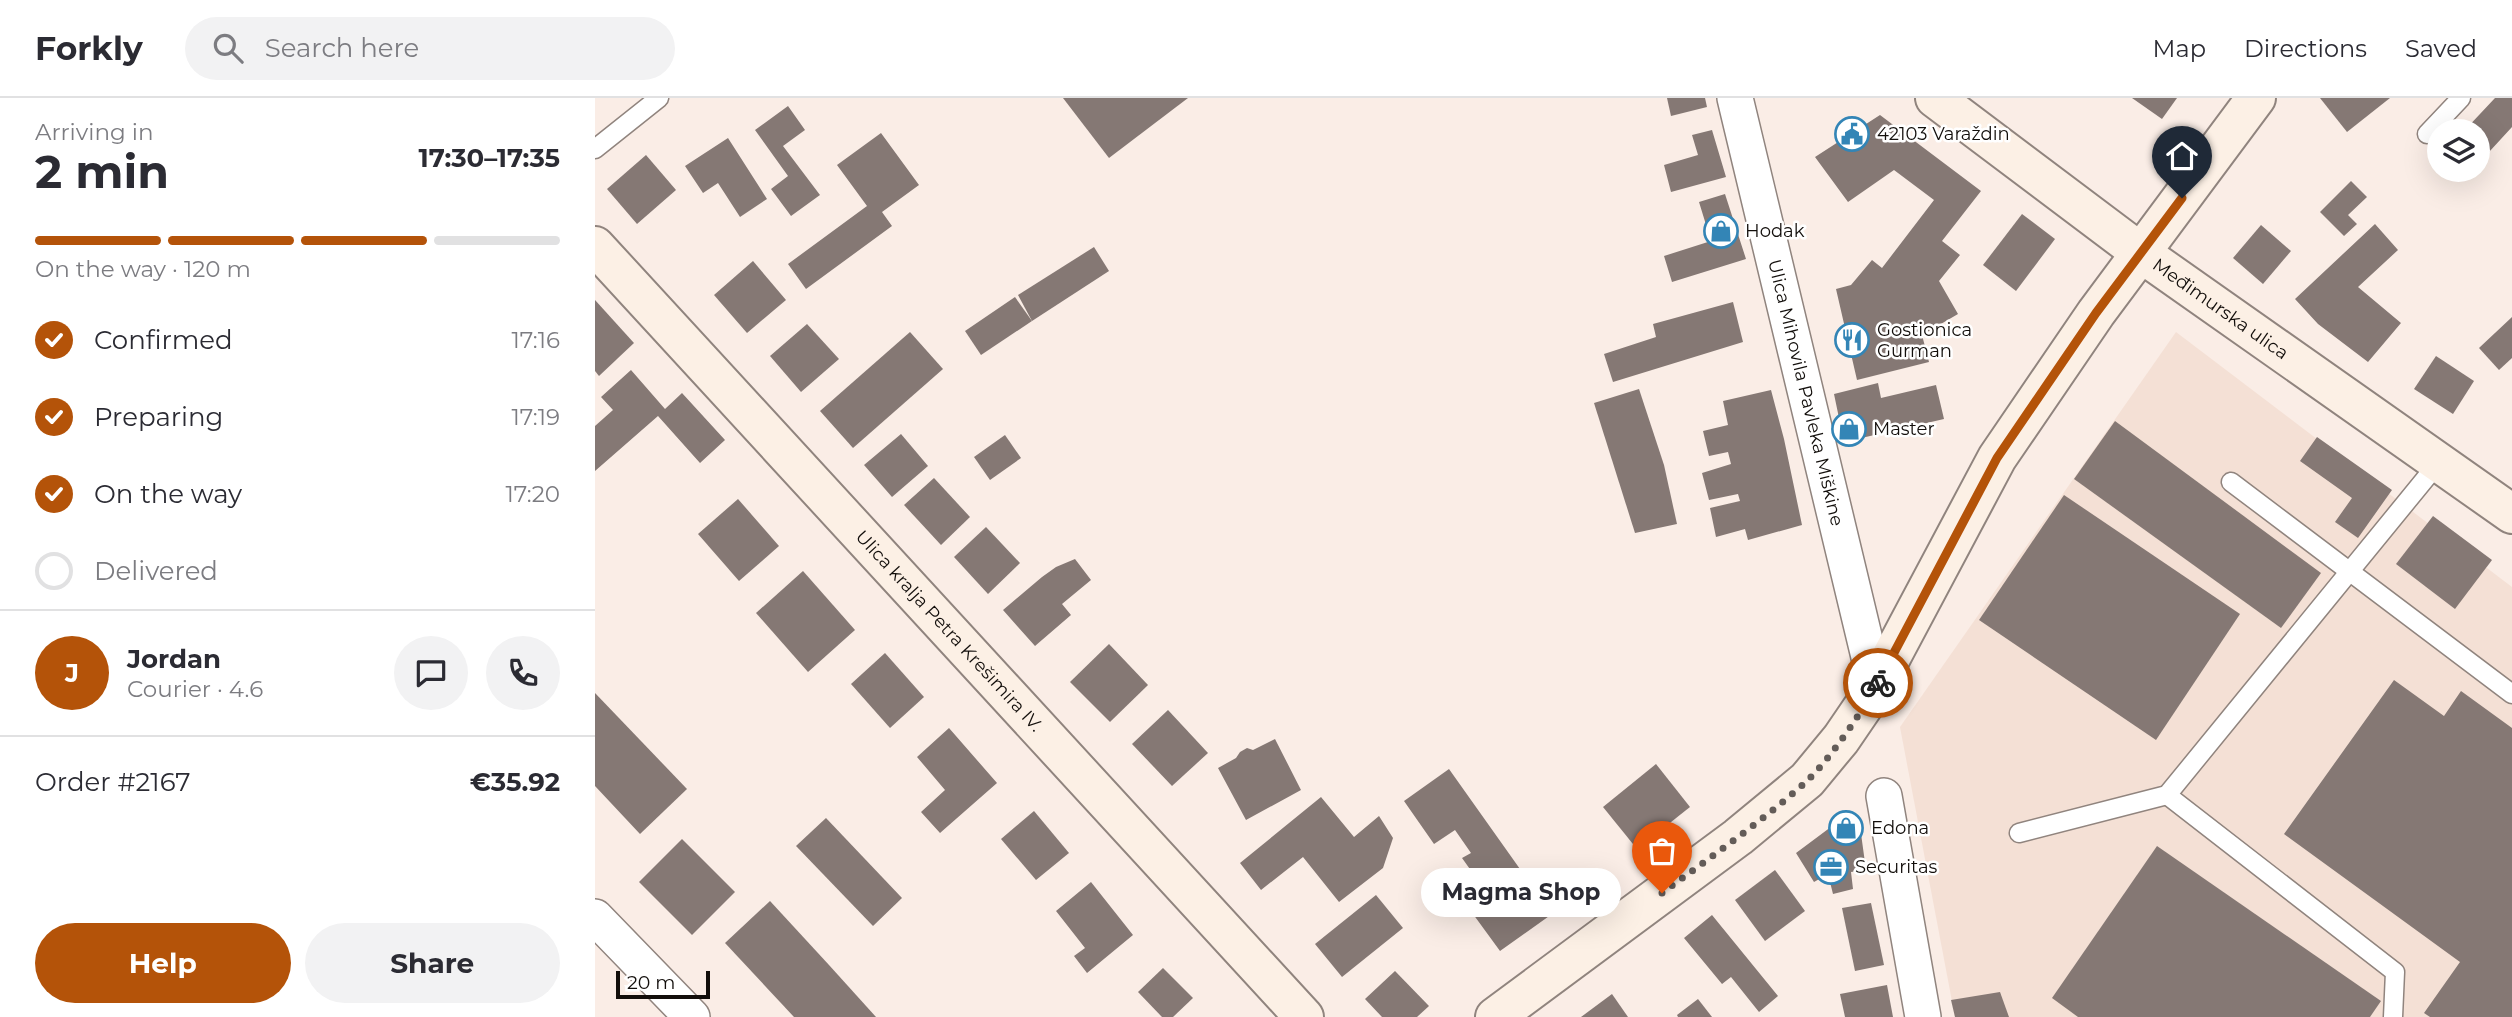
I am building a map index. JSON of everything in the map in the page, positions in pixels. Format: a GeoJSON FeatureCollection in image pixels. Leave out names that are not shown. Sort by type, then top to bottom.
{"type":"FeatureCollection","features":[{"type":"Feature","properties":{"kind":"main road","name":"Međimurska ulica"},"geometry":{"type":"LineString","coordinates":[[1935,98],[2141,253],[2512,514]]}},
{"type":"Feature","properties":{"kind":"main road"},"geometry":{"type":"LineString","coordinates":[[1495,1017],[1738,837],[1807,780],[1841,739],[1876,686],[1997,458],[2096,313],[2256,98]]}},
{"type":"Feature","properties":{"kind":"main road","name":"Ulica kralja Petra Krešimira IV."},"geometry":{"type":"LineString","coordinates":[[595,246],[1304,1017]]}},
{"type":"Feature","properties":{"kind":"street","name":"Ulica Mihovila Pavleka Miškine"},"geometry":{"type":"LineString","coordinates":[[1735,98],[1876,686]]}},
{"type":"Feature","properties":{"kind":"street"},"geometry":{"type":"LineString","coordinates":[[1884,796],[1923,1017]]}},
{"type":"Feature","properties":{"kind":"street"},"geometry":{"type":"LineString","coordinates":[[595,917],[692,1017]]}},
{"type":"Feature","properties":{"kind":"lane"},"geometry":{"type":"LineString","coordinates":[[595,149],[659,98]]}},
{"type":"Feature","properties":{"kind":"lane"},"geometry":{"type":"LineString","coordinates":[[2441,119],[2461,98]]}},
{"type":"Feature","properties":{"kind":"lane"},"geometry":{"type":"LineString","coordinates":[[2019,834],[2167,795],[2439,463]]}},
{"type":"Feature","properties":{"kind":"lane"},"geometry":{"type":"LineString","coordinates":[[2231,482],[2512,694]]}},
{"type":"Feature","properties":{"kind":"lane"},"geometry":{"type":"LineString","coordinates":[[2167,795],[2395,972],[2393,1017]]}},
{"type":"Feature","properties":{"kind":"shaded area"},"geometry":{"type":"Polygon","coordinates":[[[2176,332],[2512,587],[2512,1017],[1955,1017],[1900,727],[2176,332]]]}},
{"type":"Feature","properties":{"kind":"building"},"geometry":{"type":"Polygon","coordinates":[[[1063,98],[1188,98],[1109,158],[1063,98]]]}},
{"type":"Feature","properties":{"kind":"building"},"geometry":{"type":"Polygon","coordinates":[[[1667,98],[1705,98],[1707,107],[1671,116],[1667,98]]]}},
{"type":"Feature","properties":{"kind":"building"},"geometry":{"type":"Polygon","coordinates":[[[2132,98],[2177,98],[2162,119],[2132,98]]]}},
{"type":"Feature","properties":{"kind":"building"},"geometry":{"type":"Polygon","coordinates":[[[2320,98],[2390,98],[2347,132],[2320,98]]]}},
{"type":"Feature","properties":{"kind":"building"},"geometry":{"type":"Polygon","coordinates":[[[2495,98],[2512,98],[2512,127],[2490,151],[2490,119],[2475,119],[2495,98]]]}},
{"type":"Feature","properties":{"kind":"building"},"geometry":{"type":"Polygon","coordinates":[[[788,106],[805,130],[783,146],[820,195],[791,216],[771,189],[788,176],[755,130],[788,106]]]}},
{"type":"Feature","properties":{"kind":"building"},"geometry":{"type":"Polygon","coordinates":[[[1880,115],[1981,191],[1942,241],[1960,255],[1939,281],[1958,314],[1922,335],[1929,362],[1857,380],[1836,289],[1851,285],[1872,260],[1882,268],[1934,200],[1894,170],[1848,202],[1815,157],[1880,115]]]}},
{"type":"Feature","properties":{"kind":"building"},"geometry":{"type":"Polygon","coordinates":[[[1712,130],[1726,177],[1671,192],[1664,165],[1698,155],[1692,135],[1712,130]]]}},
{"type":"Feature","properties":{"kind":"building"},"geometry":{"type":"Polygon","coordinates":[[[881,133],[919,185],[882,212],[892,226],[806,289],[788,264],[867,206],[837,165],[881,133]]]}},
{"type":"Feature","properties":{"kind":"building"},"geometry":{"type":"Polygon","coordinates":[[[728,138],[767,199],[740,217],[718,183],[703,193],[685,166],[728,138]]]}},
{"type":"Feature","properties":{"kind":"building"},"geometry":{"type":"Polygon","coordinates":[[[646,155],[676,190],[637,224],[607,189],[646,155]]]}},
{"type":"Feature","properties":{"kind":"building"},"geometry":{"type":"Polygon","coordinates":[[[2351,181],[2367,197],[2348,215],[2357,224],[2344,236],[2320,212],[2351,181]]]}},
{"type":"Feature","properties":{"kind":"building"},"geometry":{"type":"Polygon","coordinates":[[[1725,194],[1746,259],[1672,282],[1664,256],[1711,241],[1699,202],[1725,194]]]}},
{"type":"Feature","properties":{"kind":"building"},"geometry":{"type":"Polygon","coordinates":[[[2022,214],[2055,239],[2016,291],[1983,265],[2022,214]]]}},
{"type":"Feature","properties":{"kind":"building"},"geometry":{"type":"Polygon","coordinates":[[[2375,224],[2398,250],[2358,287],[2401,323],[2368,362],[2318,324],[2295,299],[2375,224]]]}},
{"type":"Feature","properties":{"kind":"building"},"geometry":{"type":"Polygon","coordinates":[[[2261,225],[2291,251],[2263,284],[2233,258],[2261,225]]]}},
{"type":"Feature","properties":{"kind":"building"},"geometry":{"type":"Polygon","coordinates":[[[1094,247],[1109,271],[1032,321],[1018,295],[1094,247]]]}},
{"type":"Feature","properties":{"kind":"building"},"geometry":{"type":"Polygon","coordinates":[[[753,261],[786,300],[747,333],[714,295],[753,261]]]}},
{"type":"Feature","properties":{"kind":"building"},"geometry":{"type":"Polygon","coordinates":[[[1015,297],[1032,321],[981,355],[965,331],[1015,297]]]}},
{"type":"Feature","properties":{"kind":"building"},"geometry":{"type":"Polygon","coordinates":[[[595,300],[634,343],[599,376],[595,371],[595,300]]]}},
{"type":"Feature","properties":{"kind":"building"},"geometry":{"type":"Polygon","coordinates":[[[1733,302],[1743,342],[1613,382],[1604,354],[1656,337],[1653,324],[1733,302]]]}},
{"type":"Feature","properties":{"kind":"building"},"geometry":{"type":"Polygon","coordinates":[[[2512,317],[2512,358],[2499,370],[2479,348],[2512,317]]]}},
{"type":"Feature","properties":{"kind":"building"},"geometry":{"type":"Polygon","coordinates":[[[807,324],[839,359],[801,392],[770,356],[807,324]]]}},
{"type":"Feature","properties":{"kind":"building"},"geometry":{"type":"Polygon","coordinates":[[[910,332],[943,369],[853,448],[820,411],[910,332]]]}},
{"type":"Feature","properties":{"kind":"building"},"geometry":{"type":"Polygon","coordinates":[[[2436,356],[2474,381],[2453,414],[2414,389],[2436,356]]]}},
{"type":"Feature","properties":{"kind":"building"},"geometry":{"type":"Polygon","coordinates":[[[631,370],[665,409],[682,393],[725,440],[700,463],[658,416],[595,471],[595,426],[613,410],[601,397],[631,370]]]}},
{"type":"Feature","properties":{"kind":"building"},"geometry":{"type":"Polygon","coordinates":[[[1878,383],[1881,398],[1936,385],[1944,419],[1844,442],[1834,394],[1878,383]]]}},
{"type":"Feature","properties":{"kind":"building"},"geometry":{"type":"Polygon","coordinates":[[[1639,389],[1664,465],[1677,524],[1635,533],[1594,403],[1639,389]]]}},
{"type":"Feature","properties":{"kind":"building"},"geometry":{"type":"Polygon","coordinates":[[[1771,390],[1802,525],[1748,540],[1745,529],[1716,537],[1710,508],[1740,501],[1738,494],[1709,500],[1702,473],[1731,464],[1728,452],[1709,456],[1703,431],[1728,425],[1723,401],[1771,390]]]}},
{"type":"Feature","properties":{"kind":"building"},"geometry":{"type":"Polygon","coordinates":[[[2115,421],[2321,573],[2281,628],[2074,479],[2115,421]]]}},
{"type":"Feature","properties":{"kind":"building"},"geometry":{"type":"Polygon","coordinates":[[[901,434],[928,466],[892,497],[864,465],[901,434]]]}},
{"type":"Feature","properties":{"kind":"building"},"geometry":{"type":"Polygon","coordinates":[[[1005,435],[1021,458],[990,480],[974,457],[1005,435]]]}},
{"type":"Feature","properties":{"kind":"building"},"geometry":{"type":"Polygon","coordinates":[[[2317,437],[2392,490],[2358,538],[2335,522],[2352,498],[2300,461],[2317,437]]]}},
{"type":"Feature","properties":{"kind":"building"},"geometry":{"type":"Polygon","coordinates":[[[934,478],[970,517],[941,545],[904,505],[934,478]]]}},
{"type":"Feature","properties":{"kind":"building"},"geometry":{"type":"Polygon","coordinates":[[[2064,495],[2240,614],[2156,740],[1979,620],[2064,495]]]}},
{"type":"Feature","properties":{"kind":"building"},"geometry":{"type":"Polygon","coordinates":[[[738,499],[779,546],[739,581],[698,534],[738,499]]]}},
{"type":"Feature","properties":{"kind":"building"},"geometry":{"type":"Polygon","coordinates":[[[2433,516],[2492,560],[2455,609],[2396,564],[2433,516]]]}},
{"type":"Feature","properties":{"kind":"building"},"geometry":{"type":"Polygon","coordinates":[[[986,527],[1020,563],[988,594],[954,557],[986,527]]]}},
{"type":"Feature","properties":{"kind":"building"},"geometry":{"type":"Polygon","coordinates":[[[1075,559],[1091,580],[1062,604],[1071,615],[1035,646],[1003,610],[1056,567],[1075,559]]]}},
{"type":"Feature","properties":{"kind":"building"},"geometry":{"type":"Polygon","coordinates":[[[803,571],[855,630],[808,672],[756,613],[803,571]]]}},
{"type":"Feature","properties":{"kind":"building"},"geometry":{"type":"Polygon","coordinates":[[[1109,644],[1148,685],[1110,722],[1070,682],[1109,644]]]}},
{"type":"Feature","properties":{"kind":"building"},"geometry":{"type":"Polygon","coordinates":[[[885,653],[924,697],[890,728],[851,684],[885,653]]]}},
{"type":"Feature","properties":{"kind":"building"},"geometry":{"type":"Polygon","coordinates":[[[2394,680],[2444,716],[2461,691],[2512,728],[2512,1017],[2430,1017],[2424,1013],[2460,962],[2284,834],[2394,680]]]}},
{"type":"Feature","properties":{"kind":"building"},"geometry":{"type":"Polygon","coordinates":[[[595,693],[687,789],[640,834],[595,786],[595,693]]]}},
{"type":"Feature","properties":{"kind":"building"},"geometry":{"type":"Polygon","coordinates":[[[1168,710],[1208,753],[1172,786],[1132,744],[1168,710]]]}},
{"type":"Feature","properties":{"kind":"building"},"geometry":{"type":"Polygon","coordinates":[[[949,728],[997,783],[940,833],[921,812],[945,790],[917,757],[949,728]]]}},
{"type":"Feature","properties":{"kind":"building"},"geometry":{"type":"Polygon","coordinates":[[[1275,739],[1301,790],[1246,820],[1218,768],[1247,748],[1253,750],[1275,739]]]}},
{"type":"Feature","properties":{"kind":"building"},"geometry":{"type":"Polygon","coordinates":[[[1656,764],[1690,807],[1637,849],[1603,807],[1656,764]]]}},
{"type":"Feature","properties":{"kind":"building"},"geometry":{"type":"Polygon","coordinates":[[[1449,769],[1552,914],[1500,951],[1473,914],[1492,900],[1462,858],[1471,853],[1455,830],[1434,844],[1404,801],[1449,769]]]}},
{"type":"Feature","properties":{"kind":"building"},"geometry":{"type":"Polygon","coordinates":[[[1321,797],[1354,837],[1379,816],[1393,838],[1383,868],[1339,902],[1303,857],[1261,890],[1240,863],[1321,797]]]}},
{"type":"Feature","properties":{"kind":"building"},"geometry":{"type":"Polygon","coordinates":[[[1034,811],[1069,853],[1036,880],[1001,839],[1034,811]]]}},
{"type":"Feature","properties":{"kind":"building"},"geometry":{"type":"Polygon","coordinates":[[[1847,815],[1859,819],[1866,870],[1851,872],[1853,889],[1833,894],[1828,874],[1814,882],[1796,853],[1847,815]]]}},
{"type":"Feature","properties":{"kind":"building"},"geometry":{"type":"Polygon","coordinates":[[[826,818],[902,898],[873,926],[796,846],[826,818]]]}},
{"type":"Feature","properties":{"kind":"building"},"geometry":{"type":"Polygon","coordinates":[[[682,839],[735,892],[692,935],[639,882],[682,839]]]}},
{"type":"Feature","properties":{"kind":"building"},"geometry":{"type":"Polygon","coordinates":[[[2157,846],[2381,1001],[2370,1017],[2078,1017],[2052,998],[2157,846]]]}},
{"type":"Feature","properties":{"kind":"building"},"geometry":{"type":"Polygon","coordinates":[[[1775,870],[1805,911],[1765,941],[1735,900],[1775,870]]]}},
{"type":"Feature","properties":{"kind":"building"},"geometry":{"type":"Polygon","coordinates":[[[1091,882],[1133,935],[1087,973],[1074,956],[1085,948],[1056,911],[1091,882]]]}},
{"type":"Feature","properties":{"kind":"building"},"geometry":{"type":"Polygon","coordinates":[[[1376,895],[1403,928],[1342,977],[1315,944],[1376,895]]]}},
{"type":"Feature","properties":{"kind":"building"},"geometry":{"type":"Polygon","coordinates":[[[770,901],[876,1017],[794,1017],[725,943],[770,901]]]}},
{"type":"Feature","properties":{"kind":"building"},"geometry":{"type":"Polygon","coordinates":[[[1871,903],[1884,965],[1855,971],[1842,908],[1871,903]]]}},
{"type":"Feature","properties":{"kind":"building"},"geometry":{"type":"Polygon","coordinates":[[[1712,915],[1778,996],[1759,1012],[1731,977],[1722,984],[1684,938],[1712,915]]]}},
{"type":"Feature","properties":{"kind":"building"},"geometry":{"type":"Polygon","coordinates":[[[1163,968],[1193,998],[1173,1017],[1162,1017],[1138,992],[1163,968]]]}},
{"type":"Feature","properties":{"kind":"building"},"geometry":{"type":"Polygon","coordinates":[[[1395,971],[1429,1006],[1417,1017],[1382,1017],[1365,999],[1395,971]]]}},
{"type":"Feature","properties":{"kind":"building"},"geometry":{"type":"Polygon","coordinates":[[[1887,985],[1893,1017],[1845,1017],[1840,994],[1887,985]]]}},
{"type":"Feature","properties":{"kind":"building"},"geometry":{"type":"Polygon","coordinates":[[[2000,992],[2009,1017],[1955,1017],[1951,1000],[2000,992]]]}},
{"type":"Feature","properties":{"kind":"building"},"geometry":{"type":"Polygon","coordinates":[[[1612,994],[1628,1017],[1581,1017],[1612,994]]]}},
{"type":"Feature","properties":{"kind":"building"},"geometry":{"type":"Polygon","coordinates":[[[1698,999],[1712,1017],[1678,1017],[1677,1015],[1698,999]]]}},
{"type":"Feature","properties":{"kind":"way so far"},"geometry":{"type":"LineString","coordinates":[[1662,893],[1738,837],[1807,780],[1841,739],[1878,683]]}},
{"type":"Feature","properties":{"kind":"place","name":"42103 Varaždin"},"geometry":{"type":"Point","coordinates":[1852,134]}},
{"type":"Feature","properties":{"kind":"place","name":"Hodak"},"geometry":{"type":"Point","coordinates":[1721,231]}},
{"type":"Feature","properties":{"kind":"place","name":"Gostionica Gurman"},"geometry":{"type":"Point","coordinates":[1852,340]}},
{"type":"Feature","properties":{"kind":"place","name":"Master"},"geometry":{"type":"Point","coordinates":[1849,429]}},
{"type":"Feature","properties":{"kind":"place","name":"Edona"},"geometry":{"type":"Point","coordinates":[1846,828]}},
{"type":"Feature","properties":{"kind":"place","name":"Securitas"},"geometry":{"type":"Point","coordinates":[1831,867]}},
{"type":"Feature","properties":{"kind":"place","name":"Magma Shop"},"geometry":{"type":"Point","coordinates":[1662,893]}},
{"type":"Feature","properties":{"kind":"route"},"geometry":{"type":"LineString","coordinates":[[1878,683],[1997,458],[2096,313],[2182,198]]}}]}
